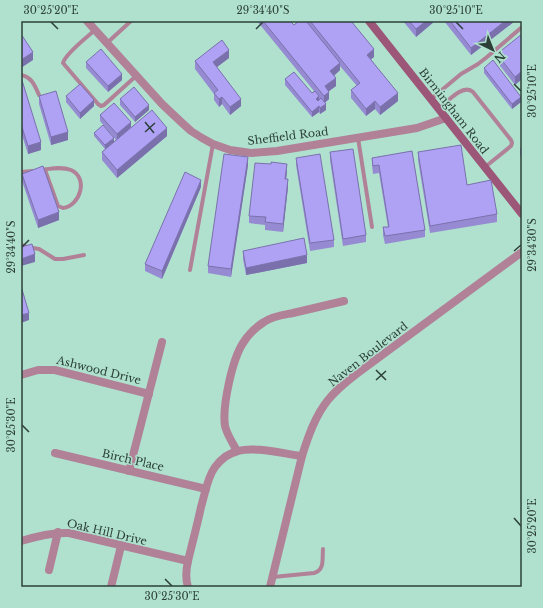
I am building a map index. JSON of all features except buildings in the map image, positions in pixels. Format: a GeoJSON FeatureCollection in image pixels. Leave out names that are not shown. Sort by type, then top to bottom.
{"type":"FeatureCollection","features":[{"type":"Feature","properties":{"kind":"street","name":"Sheffield Road"},"geometry":{"type":"LineString","coordinates":[[87,21],[162,104],[191,131],[213,144],[230,150],[256,153],[277,151],[417,128],[446,118]]}},
{"type":"Feature","properties":{"kind":"street","name":"Birmingham Road"},"geometry":{"type":"LineString","coordinates":[[369,21],[522,214]]}},
{"type":"Feature","properties":{"kind":"street","name":"Naven Boulevard"},"geometry":{"type":"LineString","coordinates":[[270,587],[302,456],[308,438],[321,410],[328,400],[355,375],[522,252]]}},
{"type":"Feature","properties":{"kind":"street"},"geometry":{"type":"LineString","coordinates":[[237,451],[227,434],[224,413],[226,396],[234,363],[246,338],[258,326],[271,318],[344,301]]}},
{"type":"Feature","properties":{"kind":"street"},"geometry":{"type":"LineString","coordinates":[[129,471],[162,342]]}},
{"type":"Feature","properties":{"kind":"street","name":"Ashwood Drive"},"geometry":{"type":"LineString","coordinates":[[21,375],[38,370],[55,370],[149,394]]}},
{"type":"Feature","properties":{"kind":"street"},"geometry":{"type":"LineString","coordinates":[[188,587],[186,572],[188,562],[206,489],[211,474],[218,464],[226,456],[237,451],[247,450],[302,456]]}},
{"type":"Feature","properties":{"kind":"street","name":"Birch Place"},"geometry":{"type":"LineString","coordinates":[[55,453],[206,489]]}},
{"type":"Feature","properties":{"kind":"street"},"geometry":{"type":"LineString","coordinates":[[49,570],[58,532]]}},
{"type":"Feature","properties":{"kind":"street","name":"Oak Hill Drive"},"geometry":{"type":"LineString","coordinates":[[21,541],[58,532],[69,533],[188,562]]}},
{"type":"Feature","properties":{"kind":"street"},"geometry":{"type":"LineString","coordinates":[[111,587],[121,546]]}},
{"type":"Feature","properties":{"kind":"lane"},"geometry":{"type":"LineString","coordinates":[[107,43],[131,21]]}},
{"type":"Feature","properties":{"kind":"lane"},"geometry":{"type":"LineString","coordinates":[[431,99],[460,74],[482,61],[522,27]]}},
{"type":"Feature","properties":{"kind":"lane"},"geometry":{"type":"LineString","coordinates":[[95,30],[65,58],[63,63],[98,104],[101,106],[104,105],[136,76]]}},
{"type":"Feature","properties":{"kind":"lane"},"geometry":{"type":"LineString","coordinates":[[21,75],[27,76],[30,79],[39,95]]}},
{"type":"Feature","properties":{"kind":"lane"},"geometry":{"type":"LineString","coordinates":[[439,109],[460,91],[465,89],[473,92],[511,140],[512,144],[485,167]]}},
{"type":"Feature","properties":{"kind":"lane"},"geometry":{"type":"LineString","coordinates":[[358,138],[372,227]]}},
{"type":"Feature","properties":{"kind":"lane"},"geometry":{"type":"LineString","coordinates":[[190,270],[213,144]]}},
{"type":"Feature","properties":{"kind":"lane"},"geometry":{"type":"LineString","coordinates":[[21,172],[63,168],[71,170],[80,178],[81,183],[80,192],[75,202],[71,206],[63,208],[58,206],[45,170]]}},
{"type":"Feature","properties":{"kind":"lane"},"geometry":{"type":"LineString","coordinates":[[21,245],[39,249],[55,259],[84,255]]}},
{"type":"Feature","properties":{"kind":"lane"},"geometry":{"type":"LineString","coordinates":[[273,577],[318,572],[322,567],[323,549]]}}]}
